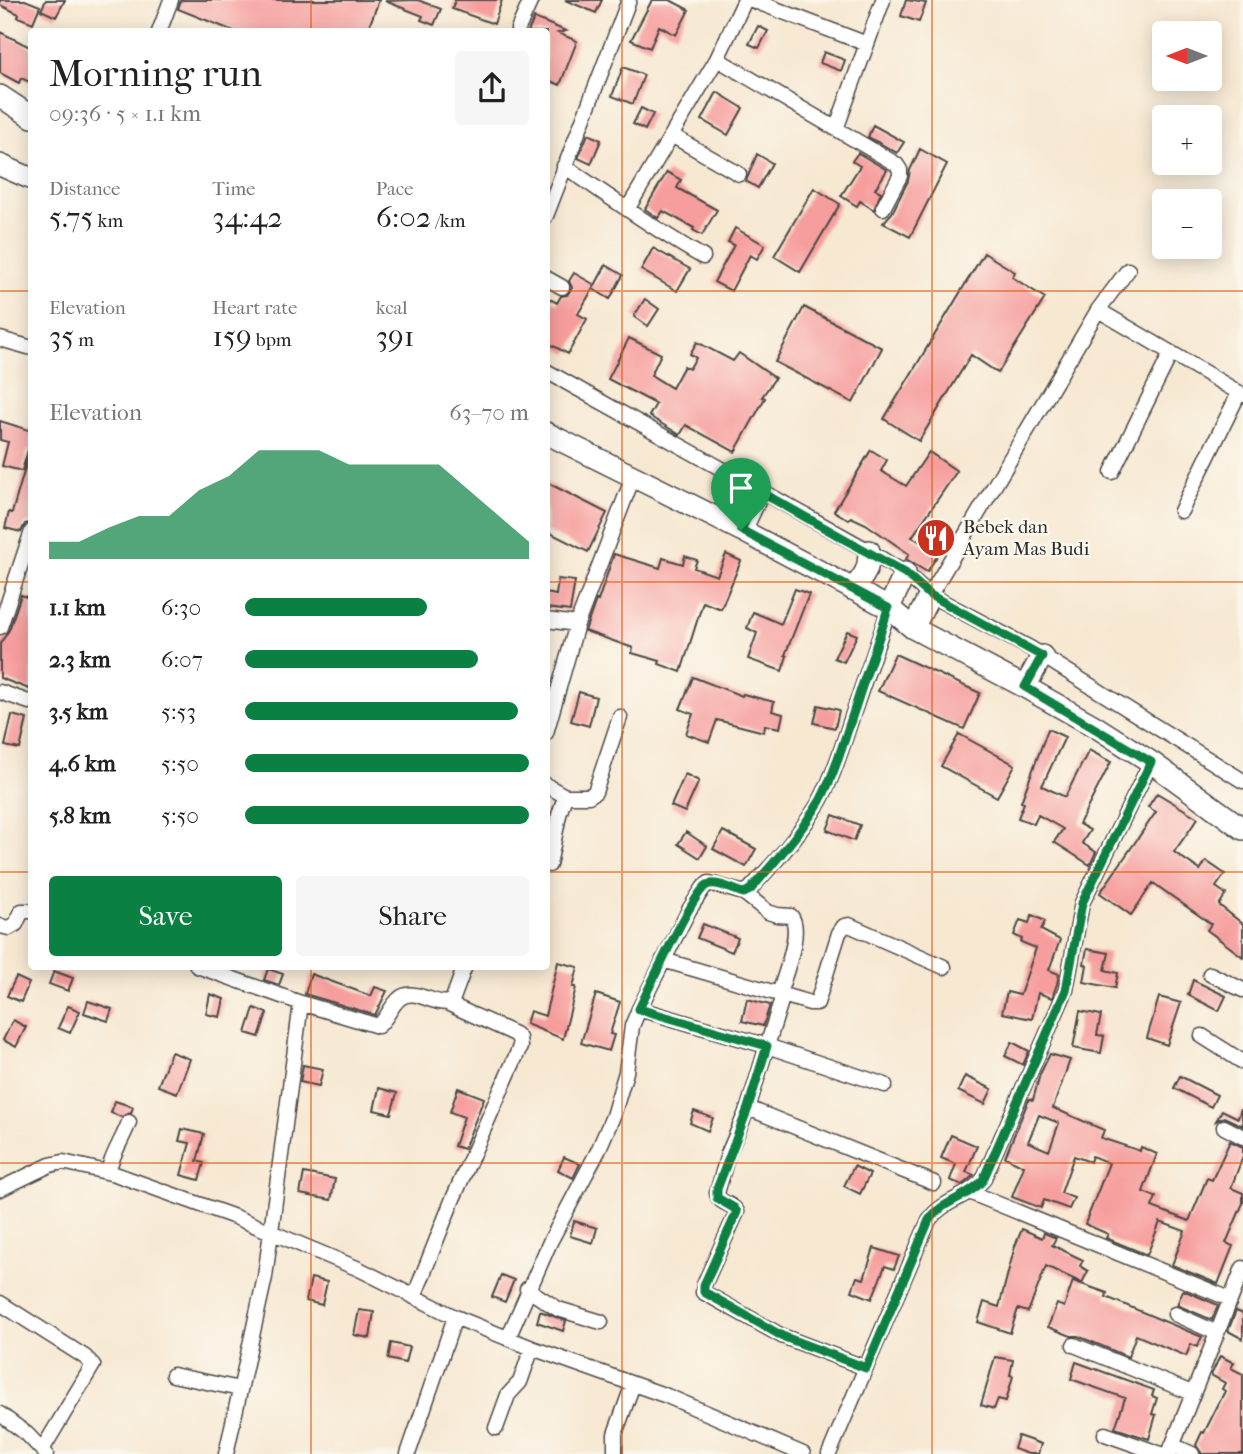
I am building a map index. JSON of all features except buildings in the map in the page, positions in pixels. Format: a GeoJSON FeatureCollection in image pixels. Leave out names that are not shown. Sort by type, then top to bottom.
{"type":"FeatureCollection","features":[{"type":"Feature","properties":{"kind":"main road"},"geometry":{"type":"LineString","coordinates":[[0,96],[28,114]]}},
{"type":"Feature","properties":{"kind":"main road"},"geometry":{"type":"LineString","coordinates":[[0,165],[28,177]]}},
{"type":"Feature","properties":{"kind":"main road"},"geometry":{"type":"LineString","coordinates":[[550,435],[741,530],[888,608],[913,628],[1025,687],[1151,762],[1243,828]]}},
{"type":"Feature","properties":{"kind":"main road"},"geometry":{"type":"LineString","coordinates":[[741,530],[759,491]]}},
{"type":"Feature","properties":{"kind":"main road"},"geometry":{"type":"LineString","coordinates":[[852,589],[869,567],[869,551]]}},
{"type":"Feature","properties":{"kind":"main road"},"geometry":{"type":"LineString","coordinates":[[888,608],[905,573]]}},
{"type":"Feature","properties":{"kind":"main road"},"geometry":{"type":"LineString","coordinates":[[913,628],[930,595]]}},
{"type":"Feature","properties":{"kind":"main road"},"geometry":{"type":"LineString","coordinates":[[1025,687],[1042,656]]}},
{"type":"Feature","properties":{"kind":"street"},"geometry":{"type":"LineString","coordinates":[[160,28],[171,0]]}},
{"type":"Feature","properties":{"kind":"street"},"geometry":{"type":"LineString","coordinates":[[518,28],[531,0]]}},
{"type":"Feature","properties":{"kind":"street"},"geometry":{"type":"LineString","coordinates":[[550,205],[629,0]]}},
{"type":"Feature","properties":{"kind":"street"},"geometry":{"type":"LineString","coordinates":[[628,208],[717,58],[745,0]]}},
{"type":"Feature","properties":{"kind":"street"},"geometry":{"type":"LineString","coordinates":[[752,0],[867,44]]}},
{"type":"Feature","properties":{"kind":"street"},"geometry":{"type":"LineString","coordinates":[[836,129],[883,0]]}},
{"type":"Feature","properties":{"kind":"street"},"geometry":{"type":"LineString","coordinates":[[717,58],[896,164],[900,176],[883,208]]}},
{"type":"Feature","properties":{"kind":"street"},"geometry":{"type":"LineString","coordinates":[[673,136],[739,174]]}},
{"type":"Feature","properties":{"kind":"street"},"geometry":{"type":"LineString","coordinates":[[564,166],[666,236],[704,257]]}},
{"type":"Feature","properties":{"kind":"street"},"geometry":{"type":"LineString","coordinates":[[930,595],[1098,310],[1128,271]]}},
{"type":"Feature","properties":{"kind":"street"},"geometry":{"type":"LineString","coordinates":[[550,280],[562,287]]}},
{"type":"Feature","properties":{"kind":"street"},"geometry":{"type":"LineString","coordinates":[[1098,310],[1241,394],[1181,512]]}},
{"type":"Feature","properties":{"kind":"street"},"geometry":{"type":"LineString","coordinates":[[0,339],[28,347]]}},
{"type":"Feature","properties":{"kind":"street"},"geometry":{"type":"LineString","coordinates":[[1112,472],[1171,353]]}},
{"type":"Feature","properties":{"kind":"street"},"geometry":{"type":"LineString","coordinates":[[550,373],[869,551],[905,573],[930,595],[1042,656],[1243,781]]}},
{"type":"Feature","properties":{"kind":"street"},"geometry":{"type":"LineString","coordinates":[[550,718],[577,624],[633,477]]}},
{"type":"Feature","properties":{"kind":"street"},"geometry":{"type":"LineString","coordinates":[[0,627],[28,543]]}},
{"type":"Feature","properties":{"kind":"street"},"geometry":{"type":"LineString","coordinates":[[744,893],[750,890],[778,857],[819,803],[834,771],[860,691],[877,650],[888,608]]}},
{"type":"Feature","properties":{"kind":"street"},"geometry":{"type":"LineString","coordinates":[[550,621],[577,624]]}},
{"type":"Feature","properties":{"kind":"street"},"geometry":{"type":"LineString","coordinates":[[0,692],[28,702]]}},
{"type":"Feature","properties":{"kind":"street"},"geometry":{"type":"LineString","coordinates":[[550,787],[565,796],[589,796],[596,792],[620,718]]}},
{"type":"Feature","properties":{"kind":"street"},"geometry":{"type":"LineString","coordinates":[[829,1454],[929,1220],[941,1207],[976,1187],[1066,990],[1082,903],[1151,762]]}},
{"type":"Feature","properties":{"kind":"street"},"geometry":{"type":"LineString","coordinates":[[550,860],[565,796]]}},
{"type":"Feature","properties":{"kind":"street"},"geometry":{"type":"LineString","coordinates":[[508,1338],[527,1289],[607,1129],[622,1086],[632,1026],[639,1009],[689,910],[706,885],[713,883],[744,893],[768,912],[791,916],[795,919],[796,926],[792,952],[767,1046],[717,1193],[720,1200],[737,1212],[704,1285],[704,1292],[782,1336],[866,1368]]}},
{"type":"Feature","properties":{"kind":"street"},"geometry":{"type":"LineString","coordinates":[[0,926],[9,928],[16,924],[22,911],[28,911]]}},
{"type":"Feature","properties":{"kind":"street"},"geometry":{"type":"LineString","coordinates":[[663,960],[817,1003],[839,933],[846,925],[944,967]]}},
{"type":"Feature","properties":{"kind":"street"},"geometry":{"type":"LineString","coordinates":[[208,970],[374,1026],[381,1024],[399,999],[405,996],[425,997],[449,1004],[519,1038],[520,1047],[452,1201],[414,1297]]}},
{"type":"Feature","properties":{"kind":"street"},"geometry":{"type":"LineString","coordinates":[[449,1004],[464,970]]}},
{"type":"Feature","properties":{"kind":"street"},"geometry":{"type":"LineString","coordinates":[[1210,974],[1243,990]]}},
{"type":"Feature","properties":{"kind":"street"},"geometry":{"type":"LineString","coordinates":[[226,1454],[265,1277],[301,1003]]}},
{"type":"Feature","properties":{"kind":"street"},"geometry":{"type":"LineString","coordinates":[[639,1009],[767,1046],[886,1085]]}},
{"type":"Feature","properties":{"kind":"street"},"geometry":{"type":"LineString","coordinates":[[1202,1036],[1243,1062]]}},
{"type":"Feature","properties":{"kind":"street"},"geometry":{"type":"LineString","coordinates":[[748,1108],[934,1183]]}},
{"type":"Feature","properties":{"kind":"street"},"geometry":{"type":"LineString","coordinates":[[110,1165],[129,1122]]}},
{"type":"Feature","properties":{"kind":"street"},"geometry":{"type":"LineString","coordinates":[[1224,1127],[1243,1137]]}},
{"type":"Feature","properties":{"kind":"street"},"geometry":{"type":"LineString","coordinates":[[0,1189],[50,1165],[110,1165],[359,1269],[455,1317],[532,1348],[667,1395],[785,1450],[803,1454]]}},
{"type":"Feature","properties":{"kind":"street"},"geometry":{"type":"LineString","coordinates":[[976,1187],[1230,1299]]}},
{"type":"Feature","properties":{"kind":"street"},"geometry":{"type":"LineString","coordinates":[[1167,1451],[1243,1268]]}},
{"type":"Feature","properties":{"kind":"street"},"geometry":{"type":"LineString","coordinates":[[527,1289],[558,1309],[601,1322]]}},
{"type":"Feature","properties":{"kind":"street"},"geometry":{"type":"LineString","coordinates":[[0,1303],[85,1357],[93,1366],[44,1452],[27,1434],[0,1414]]}},
{"type":"Feature","properties":{"kind":"street"},"geometry":{"type":"LineString","coordinates":[[1175,1314],[1217,1333]]}},
{"type":"Feature","properties":{"kind":"street"},"geometry":{"type":"LineString","coordinates":[[408,1454],[455,1317]]}},
{"type":"Feature","properties":{"kind":"street"},"geometry":{"type":"LineString","coordinates":[[1074,1345],[1192,1393]]}},
{"type":"Feature","properties":{"kind":"street"},"geometry":{"type":"LineString","coordinates":[[496,1428],[508,1395],[520,1382],[532,1348]]}},
{"type":"Feature","properties":{"kind":"street"},"geometry":{"type":"LineString","coordinates":[[173,1375],[240,1389]]}},
{"type":"Feature","properties":{"kind":"street"},"geometry":{"type":"LineString","coordinates":[[615,1454],[615,1434],[633,1384]]}},
{"type":"Feature","properties":{"kind":"street"},"geometry":{"type":"LineString","coordinates":[[1105,1434],[1167,1451],[1192,1454]]}},
{"type":"Feature","properties":{"kind":"place","name":"Bebek dan Ayam Mas Budi"},"geometry":{"type":"Point","coordinates":[936,538]}},
{"type":"Feature","properties":{"kind":"route"},"geometry":{"type":"LineString","coordinates":[[759,491],[786,504],[905,573],[930,595],[1042,656],[1025,687],[1151,762],[1082,903],[1076,926],[1074,957],[1061,1004],[983,1180],[975,1189],[941,1207],[929,1220],[866,1368],[782,1336],[704,1292],[704,1285],[737,1212],[717,1198],[717,1189],[748,1108],[767,1046],[639,1009],[689,910],[704,887],[713,883],[744,893],[750,890],[819,803],[834,771],[860,691],[877,650],[888,608],[741,530],[759,491]]}}]}
